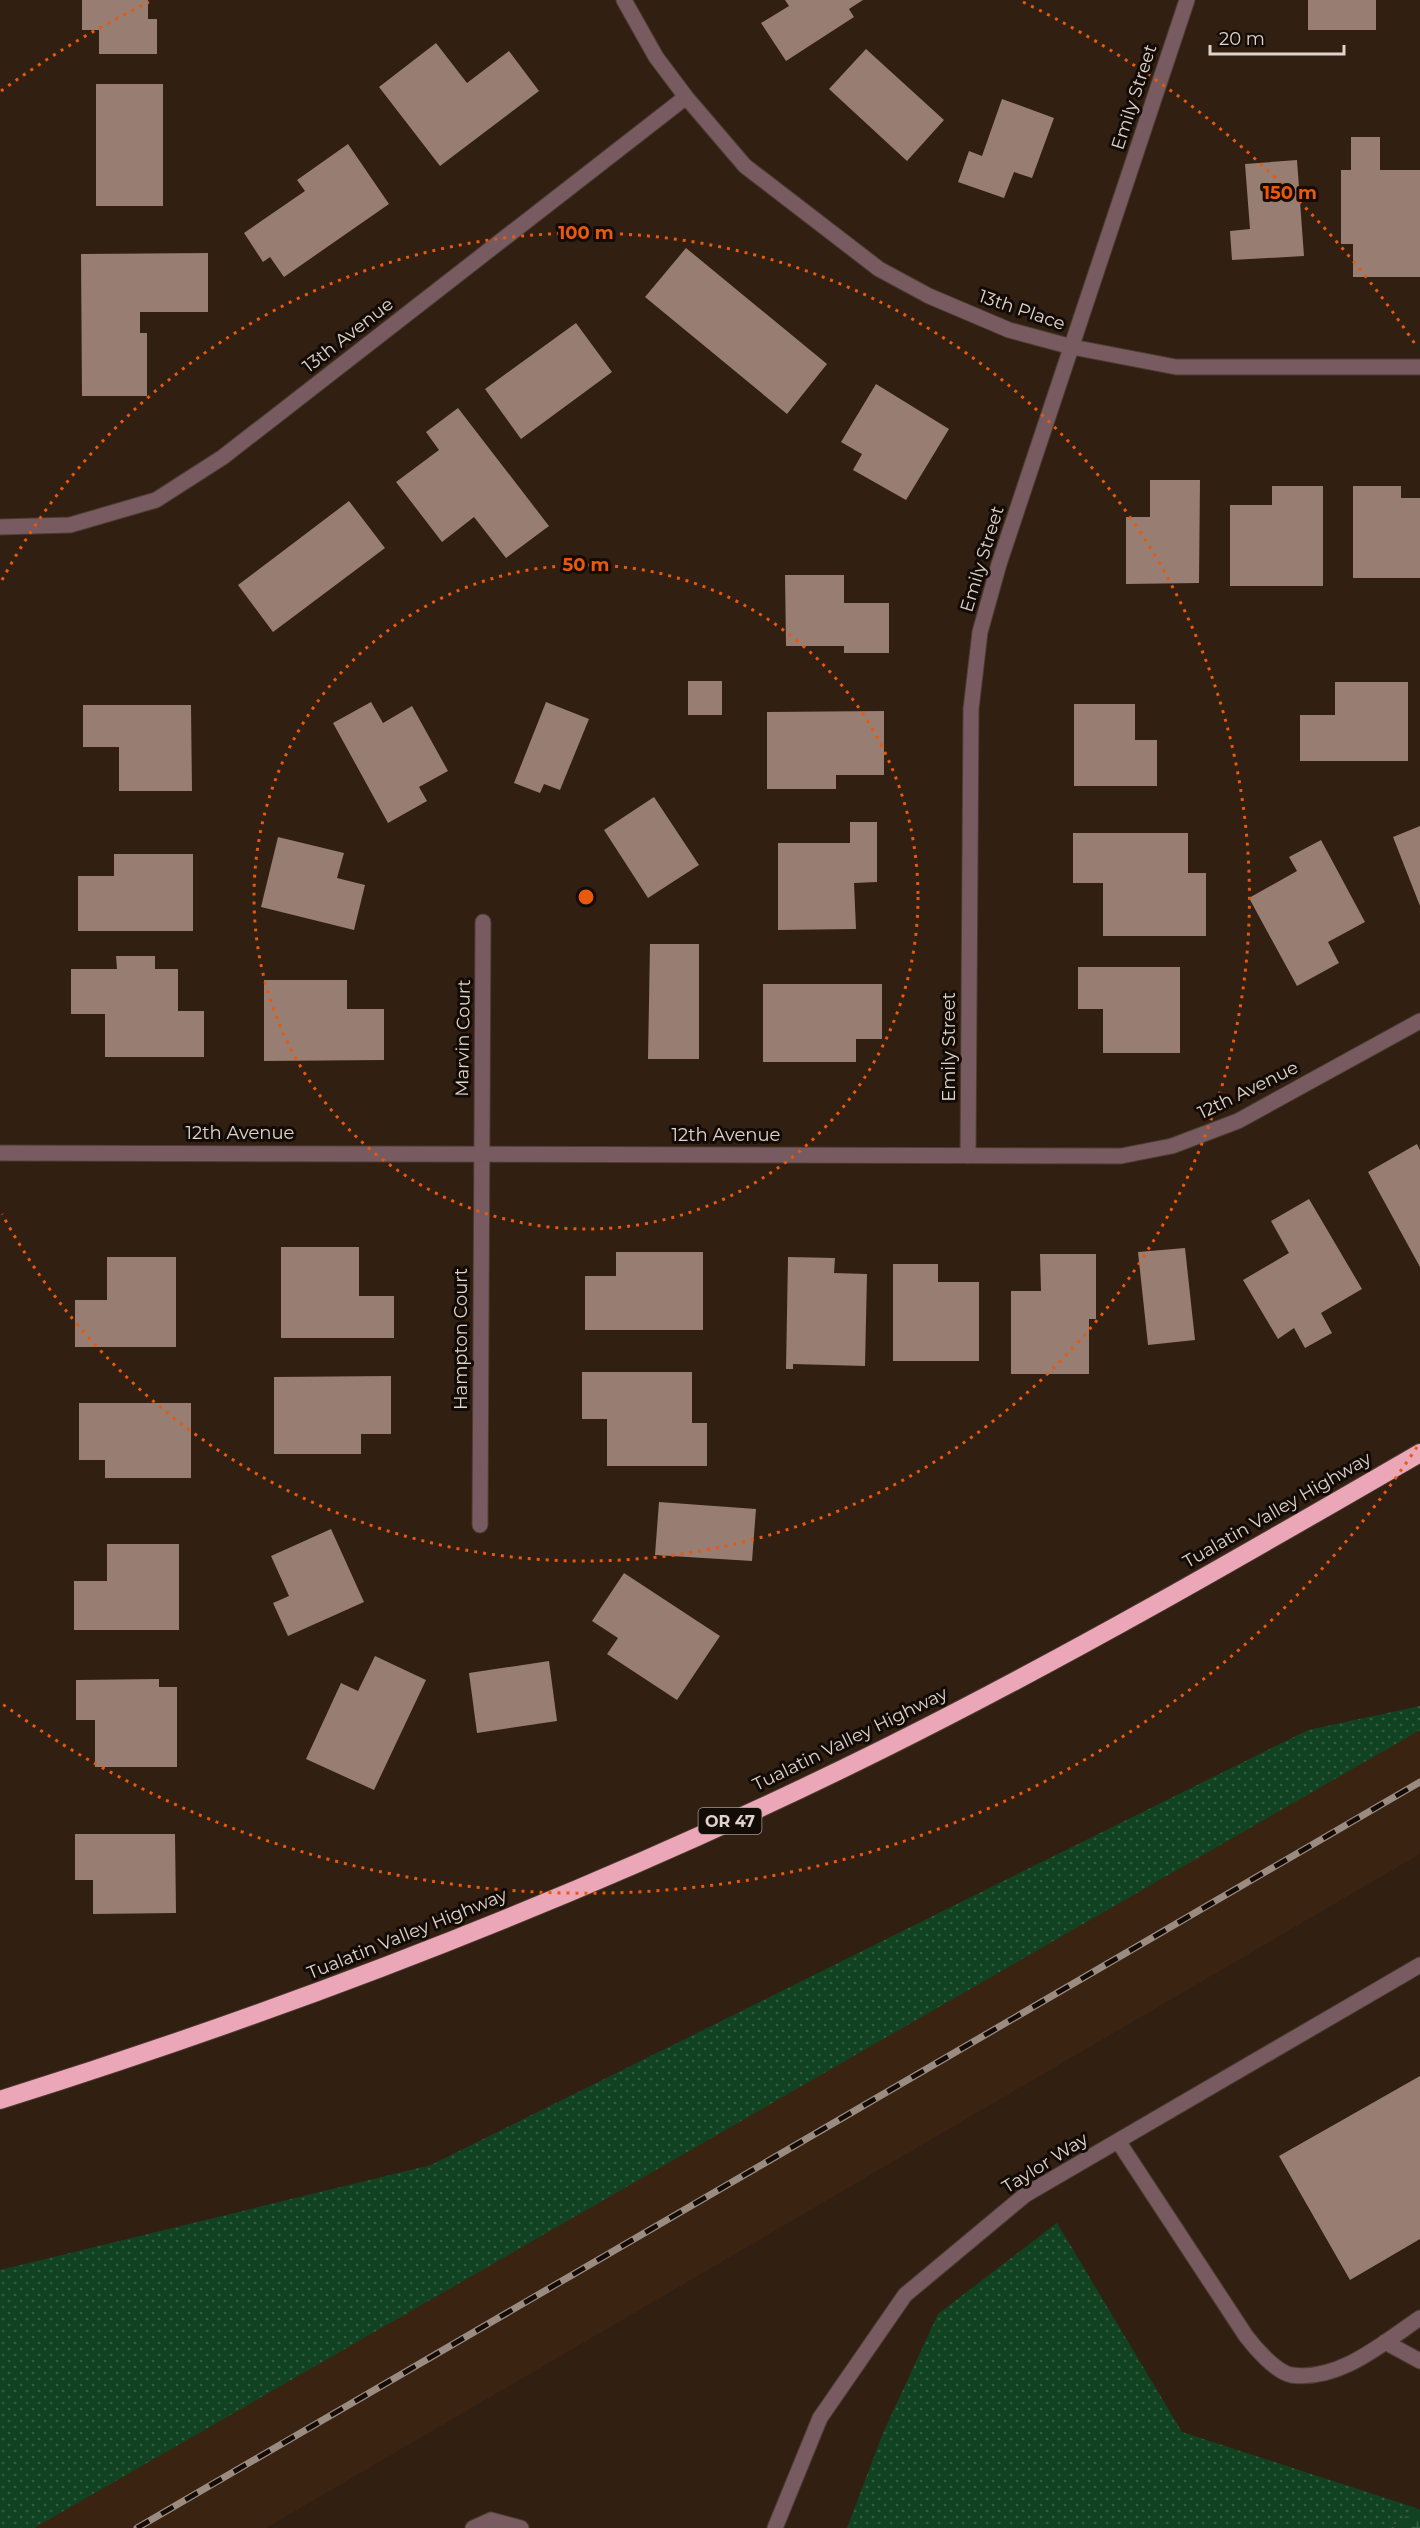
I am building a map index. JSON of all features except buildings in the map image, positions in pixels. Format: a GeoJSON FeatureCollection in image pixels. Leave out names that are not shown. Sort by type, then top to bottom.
{"type":"FeatureCollection","features":[{"type":"Feature","properties":{"kind":"highway","name":"Tualatin Valley Highway"},"geometry":{"type":"LineString","coordinates":[[0,2100],[112,2065],[319,1992],[594,1881],[740,1816],[883,1749],[1104,1632],[1420,1453]]}},
{"type":"Feature","properties":{"kind":"street","name":"13th Place"},"geometry":{"type":"LineString","coordinates":[[624,0],[657,57],[686,97],[745,166],[879,269],[929,296],[1009,330],[1072,347],[1176,367],[1420,367]]}},
{"type":"Feature","properties":{"kind":"street","name":"Emily Street"},"geometry":{"type":"LineString","coordinates":[[968,1156],[972,709],[980,632],[999,564],[1187,0]]}},
{"type":"Feature","properties":{"kind":"street","name":"13th Avenue"},"geometry":{"type":"LineString","coordinates":[[0,527],[70,525],[156,500],[223,457],[686,97]]}},
{"type":"Feature","properties":{"kind":"street","name":"Marvin Court"},"geometry":{"type":"LineString","coordinates":[[481,1153],[483,922]]}},
{"type":"Feature","properties":{"kind":"street","name":"12th Avenue"},"geometry":{"type":"LineString","coordinates":[[0,1153],[1121,1156],[1172,1146],[1238,1121],[1420,1021]]}},
{"type":"Feature","properties":{"kind":"street","name":"Hampton Court"},"geometry":{"type":"LineString","coordinates":[[480,1525],[481,1153]]}},
{"type":"Feature","properties":{"kind":"street","name":"Taylor Way"},"geometry":{"type":"LineString","coordinates":[[774,2528],[820,2418],[904,2295],[1025,2195],[1420,1965]]}},
{"type":"Feature","properties":{"kind":"street"},"geometry":{"type":"LineString","coordinates":[[1118,2141],[1259,2353],[1290,2375],[1326,2373],[1351,2364],[1420,2318]]}},
{"type":"Feature","properties":{"kind":"street"},"geometry":{"type":"LineString","coordinates":[[1385,2342],[1420,2361]]}},
{"type":"Feature","properties":{"kind":"street"},"geometry":{"type":"LineString","coordinates":[[473,2528],[494,2524],[521,2528]]}},
{"type":"Feature","properties":{"kind":"shaded area"},"geometry":{"type":"Polygon","coordinates":[[[1420,1711],[1420,1854],[266,2528],[17,2528],[1420,1711]]]}},
{"type":"Feature","properties":{"kind":"green space"},"geometry":{"type":"Polygon","coordinates":[[[1420,1706],[1420,1730],[34,2528],[0,2528],[0,2270],[431,2165],[1308,1730],[1420,1706]]]}},
{"type":"Feature","properties":{"kind":"green space"},"geometry":{"type":"Polygon","coordinates":[[[1057,2223],[1182,2432],[1416,2508],[1391,2528],[847,2528],[883,2433],[938,2314],[1057,2223]]]}},
{"type":"Feature","properties":{"kind":"green space"},"geometry":{"type":"Polygon","coordinates":[[[1416,2508],[1420,2510],[1420,2528],[1391,2528],[1416,2508]]]}},
{"type":"Feature","properties":{"kind":"railway"},"geometry":{"type":"LineString","coordinates":[[137,2528],[1420,1782]]}}]}
